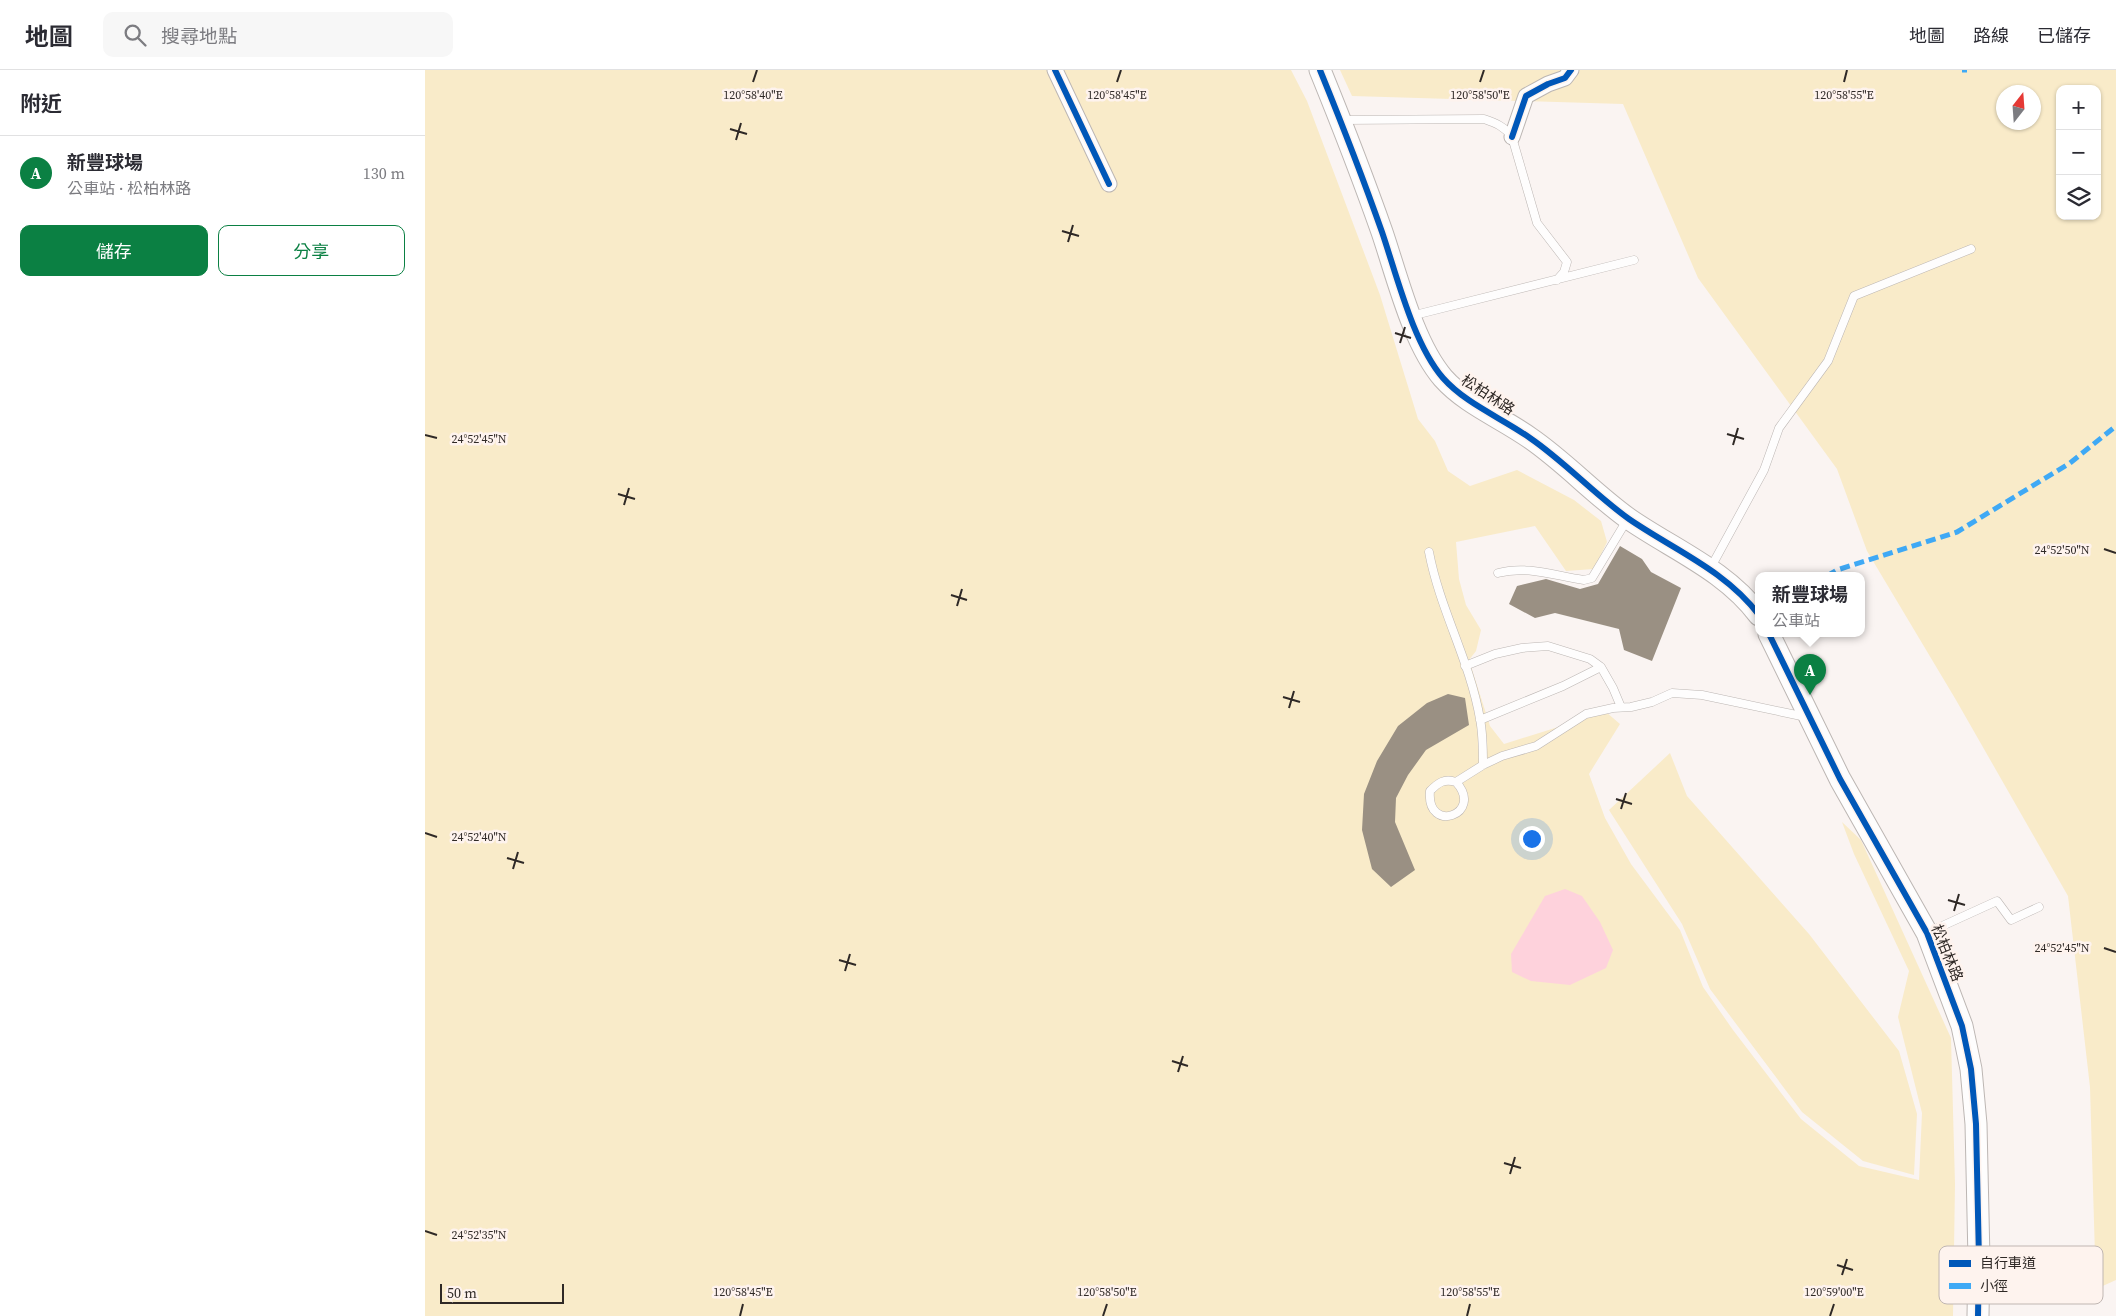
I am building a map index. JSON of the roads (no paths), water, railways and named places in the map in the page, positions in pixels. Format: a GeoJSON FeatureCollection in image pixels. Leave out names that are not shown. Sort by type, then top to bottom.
{"type":"FeatureCollection","features":[{"type":"Feature","properties":{"kind":"street"},"geometry":{"type":"LineString","coordinates":[[1055,70],[1109,184]]}},
{"type":"Feature","properties":{"kind":"street","name":"松柏林路"},"geometry":{"type":"LineString","coordinates":[[1320,70],[1367,189],[1411,316],[1435,367],[1454,390],[1530,438],[1628,518],[1710,569],[1732,585],[1755,611]]}},
{"type":"Feature","properties":{"kind":"street"},"geometry":{"type":"LineString","coordinates":[[1512,137],[1526,96],[1548,84],[1565,78],[1571,70]]}},
{"type":"Feature","properties":{"kind":"street","name":"松柏林路"},"geometry":{"type":"LineString","coordinates":[[1770,637],[1840,779],[1927,933],[1962,1026],[1971,1069],[1976,1124],[1979,1246]]}},
{"type":"Feature","properties":{"kind":"lane"},"geometry":{"type":"LineString","coordinates":[[1340,120],[1484,119],[1506,129],[1512,137],[1537,223],[1567,262],[1564,272],[1557,280]]}},
{"type":"Feature","properties":{"kind":"lane"},"geometry":{"type":"LineString","coordinates":[[1710,569],[1765,470],[1779,428],[1827,361],[1855,296],[1971,250]]}},
{"type":"Feature","properties":{"kind":"lane"},"geometry":{"type":"LineString","coordinates":[[1411,316],[1635,260]]}},
{"type":"Feature","properties":{"kind":"lane"},"geometry":{"type":"LineString","coordinates":[[1498,573],[1510,570],[1533,570],[1584,580],[1592,578],[1628,518]]}},
{"type":"Feature","properties":{"kind":"lane"},"geometry":{"type":"LineString","coordinates":[[1429,552],[1435,582],[1465,666],[1480,720],[1483,765]]}},
{"type":"Feature","properties":{"kind":"lane"},"geometry":{"type":"LineString","coordinates":[[1465,666],[1504,652],[1547,646],[1590,659],[1601,668],[1613,688],[1621,707]]}},
{"type":"Feature","properties":{"kind":"lane"},"geometry":{"type":"LineString","coordinates":[[1480,720],[1563,686],[1601,668]]}},
{"type":"Feature","properties":{"kind":"lane"},"geometry":{"type":"LineString","coordinates":[[1456,782],[1483,765],[1502,756],[1536,746],[1587,714],[1652,702],[1672,693],[1702,695],[1811,718]]}},
{"type":"Feature","properties":{"kind":"lane"},"geometry":{"type":"LineString","coordinates":[[1450,780],[1456,782],[1463,790],[1465,800],[1462,809],[1454,815],[1446,817],[1436,813],[1429,802],[1429,791],[1439,782],[1450,780]]}},
{"type":"Feature","properties":{"kind":"lane"},"geometry":{"type":"LineString","coordinates":[[1927,933],[1997,901],[2011,920],[2039,906]]}},
{"type":"Feature","properties":{"kind":"place","name":"新豐球場"},"geometry":{"type":"Point","coordinates":[1810,695]}}]}
